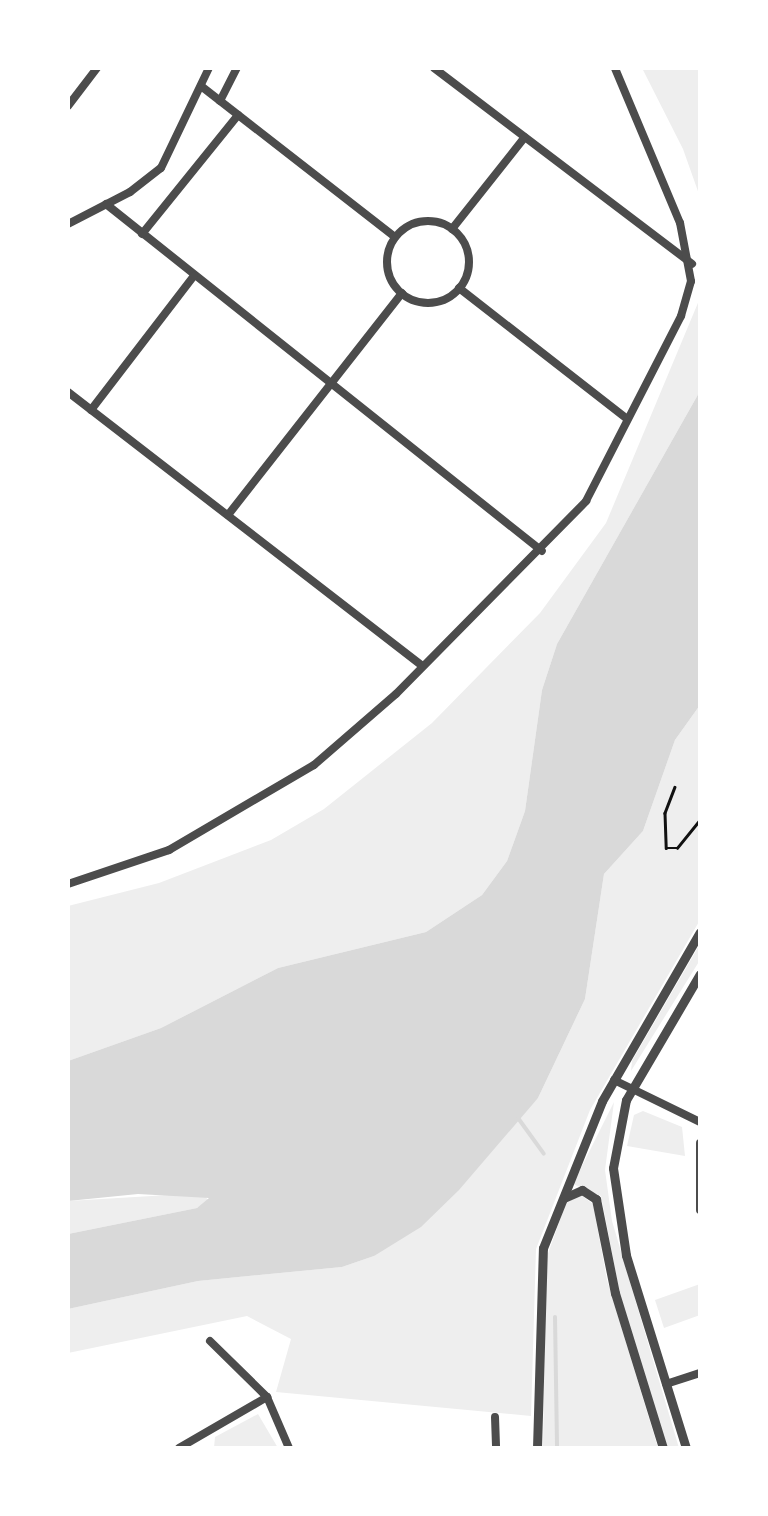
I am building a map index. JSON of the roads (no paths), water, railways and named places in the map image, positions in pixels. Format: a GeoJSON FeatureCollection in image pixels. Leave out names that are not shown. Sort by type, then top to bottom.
{"type":"FeatureCollection","features":[{"type":"Feature","properties":{"kind":"street"},"geometry":{"type":"LineString","coordinates":[[68,106],[97,68]]}},
{"type":"Feature","properties":{"kind":"street"},"geometry":{"type":"LineString","coordinates":[[68,224],[161,168],[210,68]]}},
{"type":"Feature","properties":{"kind":"street"},"geometry":{"type":"LineString","coordinates":[[220,101],[237,68]]}},
{"type":"Feature","properties":{"kind":"street"},"geometry":{"type":"LineString","coordinates":[[434,68],[692,264]]}},
{"type":"Feature","properties":{"kind":"street"},"geometry":{"type":"LineString","coordinates":[[68,884],[128,868],[264,800],[355,732],[542,551],[586,501],[681,316],[692,264],[615,68]]}},
{"type":"Feature","properties":{"kind":"street"},"geometry":{"type":"LineString","coordinates":[[201,86],[394,237]]}},
{"type":"Feature","properties":{"kind":"street"},"geometry":{"type":"LineString","coordinates":[[142,234],[238,115]]}},
{"type":"Feature","properties":{"kind":"street"},"geometry":{"type":"LineString","coordinates":[[452,229],[525,136]]}},
{"type":"Feature","properties":{"kind":"street"},"geometry":{"type":"LineString","coordinates":[[106,204],[542,551]]}},
{"type":"Feature","properties":{"kind":"street"},"geometry":{"type":"LineString","coordinates":[[428,220],[452,229],[467,251],[459,288],[436,302],[402,293],[387,264],[394,237],[428,220]]}},
{"type":"Feature","properties":{"kind":"street"},"geometry":{"type":"LineString","coordinates":[[91,410],[194,276]]}},
{"type":"Feature","properties":{"kind":"street"},"geometry":{"type":"LineString","coordinates":[[459,288],[628,419]]}},
{"type":"Feature","properties":{"kind":"street"},"geometry":{"type":"LineString","coordinates":[[228,515],[402,293]]}},
{"type":"Feature","properties":{"kind":"street"},"geometry":{"type":"LineString","coordinates":[[68,392],[423,666]]}},
{"type":"Feature","properties":{"kind":"street"},"geometry":{"type":"LineString","coordinates":[[537,1448],[540,1266],[559,1205],[614,1080],[700,932]]}},
{"type":"Feature","properties":{"kind":"street"},"geometry":{"type":"LineString","coordinates":[[686,1448],[626,1255],[614,1190],[617,1138],[632,1089],[700,974]]}},
{"type":"Feature","properties":{"kind":"street"},"geometry":{"type":"LineString","coordinates":[[614,1080],[700,1122]]}},
{"type":"Feature","properties":{"kind":"street"},"geometry":{"type":"LineString","coordinates":[[700,1143],[700,1210]]}},
{"type":"Feature","properties":{"kind":"street"},"geometry":{"type":"LineString","coordinates":[[559,1205],[576,1191],[596,1199],[615,1293],[663,1448]]}},
{"type":"Feature","properties":{"kind":"street"},"geometry":{"type":"LineString","coordinates":[[210,1341],[266,1397],[289,1448]]}},
{"type":"Feature","properties":{"kind":"street"},"geometry":{"type":"LineString","coordinates":[[666,1384],[700,1372]]}},
{"type":"Feature","properties":{"kind":"street"},"geometry":{"type":"LineString","coordinates":[[179,1448],[266,1397]]}},
{"type":"Feature","properties":{"kind":"street"},"geometry":{"type":"LineString","coordinates":[[496,1418],[496,1448]]}},
{"type":"Feature","properties":{"kind":"street"},"geometry":{"type":"LineString","coordinates":[[198,1438],[201,1448]]}},
{"type":"Feature","properties":{"kind":"waterway"},"geometry":{"type":"LineString","coordinates":[[518,1118],[544,1154]]}},
{"type":"Feature","properties":{"kind":"waterway"},"geometry":{"type":"LineString","coordinates":[[555,1317],[557,1448]]}}]}
